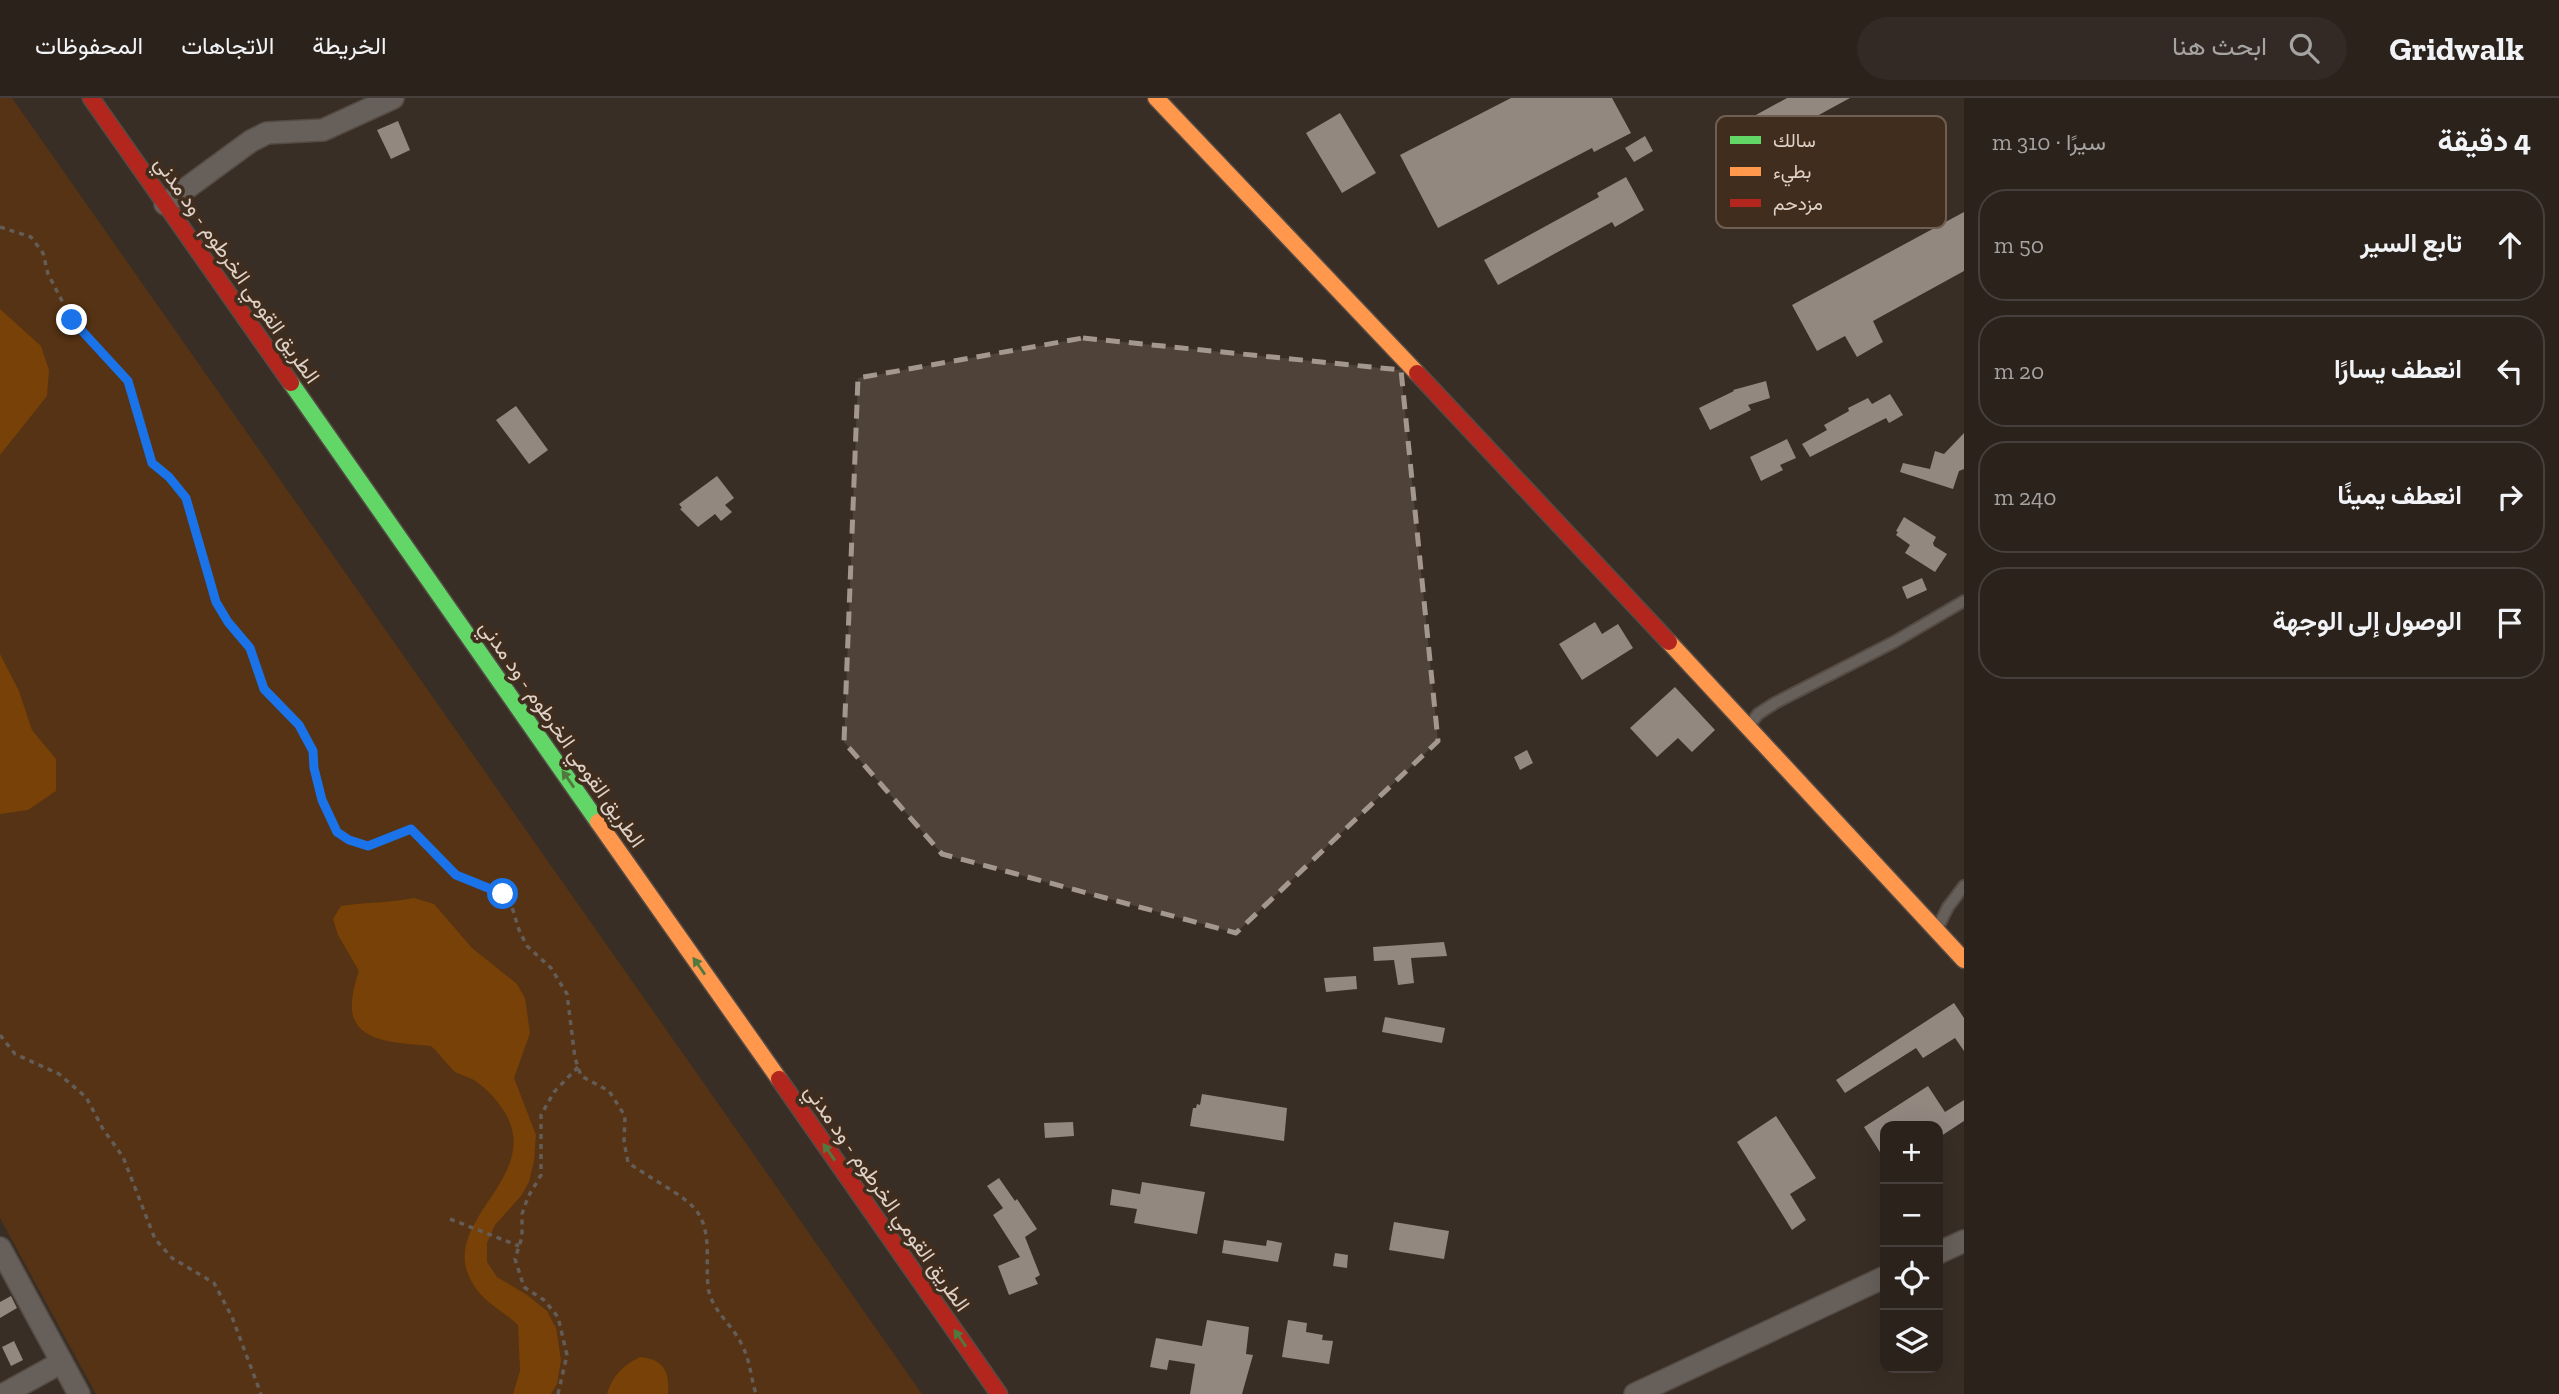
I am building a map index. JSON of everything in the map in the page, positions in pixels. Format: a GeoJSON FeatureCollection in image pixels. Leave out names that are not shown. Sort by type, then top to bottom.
{"type":"FeatureCollection","features":[{"type":"Feature","properties":{"kind":"main road","name":"الطريق القومي الخرطوم - ود مدني"},"geometry":{"type":"LineString","coordinates":[[91,98],[999,1394]]}},
{"type":"Feature","properties":{"kind":"main road"},"geometry":{"type":"LineString","coordinates":[[1156,98],[1502,463],[1964,960]]}},
{"type":"Feature","properties":{"kind":"street"},"geometry":{"type":"LineString","coordinates":[[165,204],[267,133],[323,130],[393,98]]}},
{"type":"Feature","properties":{"kind":"street"},"geometry":{"type":"LineString","coordinates":[[1943,1251],[1964,1241]]}},
{"type":"Feature","properties":{"kind":"street"},"geometry":{"type":"LineString","coordinates":[[0,1248],[6,1275],[62,1362],[79,1394]]}},
{"type":"Feature","properties":{"kind":"street"},"geometry":{"type":"LineString","coordinates":[[1635,1394],[1880,1279]]}},
{"type":"Feature","properties":{"kind":"street"},"geometry":{"type":"LineString","coordinates":[[4,1394],[62,1362]]}},
{"type":"Feature","properties":{"kind":"lane"},"geometry":{"type":"LineString","coordinates":[[1748,728],[1758,714],[1774,703],[1894,642],[1964,600]]}},
{"type":"Feature","properties":{"kind":"lane"},"geometry":{"type":"LineString","coordinates":[[1937,930],[1948,907],[1964,886]]}},
{"type":"Feature","properties":{"kind":"path"},"geometry":{"type":"LineString","coordinates":[[0,227],[31,237],[43,253],[48,274],[72,320],[128,381],[152,463],[169,477],[186,498],[216,602],[228,622],[250,648],[264,689],[299,725],[313,751],[322,800],[337,832],[349,840],[368,846],[411,829],[456,875],[503,894],[512,907],[527,946],[551,968],[567,994],[569,1023],[581,1076],[609,1091],[625,1116],[624,1142],[628,1163],[698,1211],[705,1230],[709,1293],[717,1310],[739,1340],[751,1365],[756,1394]]}},
{"type":"Feature","properties":{"kind":"path"},"geometry":{"type":"LineString","coordinates":[[0,1035],[15,1054],[58,1074],[86,1097],[103,1129],[123,1157],[155,1239],[172,1258],[214,1283],[219,1290],[261,1394]]}},
{"type":"Feature","properties":{"kind":"path"},"geometry":{"type":"LineString","coordinates":[[558,1394],[567,1354],[558,1317],[544,1300],[524,1287],[515,1259],[522,1237],[522,1214],[541,1175],[541,1115],[554,1093],[578,1067]]}},
{"type":"Feature","properties":{"kind":"path"},"geometry":{"type":"LineString","coordinates":[[450,1219],[519,1246]]}},
{"type":"Feature","properties":{"kind":"highlighted area"},"geometry":{"type":"Polygon","coordinates":[[[1083,338],[1401,370],[1438,741],[1236,933],[942,854],[844,742],[858,378],[1083,338]]]}},
{"type":"Feature","properties":{"kind":"shaded area"},"geometry":{"type":"Polygon","coordinates":[[[0,98],[12,98],[922,1394],[96,1394],[0,1218],[0,98]]]}},
{"type":"Feature","properties":{"kind":"shaded area"},"geometry":{"type":"Polygon","coordinates":[[[0,309],[41,346],[49,370],[47,396],[0,455],[0,309]]]}},
{"type":"Feature","properties":{"kind":"shaded area"},"geometry":{"type":"Polygon","coordinates":[[[0,654],[19,691],[32,730],[56,759],[56,791],[28,810],[0,814],[0,654]]]}},
{"type":"Feature","properties":{"kind":"shaded area"},"geometry":{"type":"Polygon","coordinates":[[[414,898],[434,904],[472,948],[517,984],[525,998],[530,1033],[514,1078],[536,1135],[534,1161],[529,1182],[521,1196],[495,1225],[487,1243],[487,1262],[497,1277],[547,1311],[556,1328],[561,1360],[557,1384],[551,1394],[513,1394],[520,1371],[518,1325],[481,1295],[466,1267],[466,1245],[474,1225],[509,1164],[514,1142],[508,1118],[488,1091],[455,1071],[431,1046],[383,1040],[362,1030],[355,1021],[352,1010],[353,995],[359,971],[338,935],[333,919],[341,906],[414,898]]]}},
{"type":"Feature","properties":{"kind":"shaded area"},"geometry":{"type":"Polygon","coordinates":[[[640,1357],[655,1361],[664,1368],[668,1379],[668,1394],[607,1394],[619,1372],[640,1357]]]}},
{"type":"Feature","properties":{"kind":"building"},"geometry":{"type":"Polygon","coordinates":[[[1511,98],[1612,98],[1631,133],[1594,152],[1592,148],[1438,228],[1400,155],[1511,98]]]}},
{"type":"Feature","properties":{"kind":"building"},"geometry":{"type":"Polygon","coordinates":[[[1787,98],[1850,98],[1817,116],[1754,116],[1787,98]]]}},
{"type":"Feature","properties":{"kind":"building"},"geometry":{"type":"Polygon","coordinates":[[[1340,113],[1376,173],[1342,193],[1306,133],[1340,113]]]}},
{"type":"Feature","properties":{"kind":"building"},"geometry":{"type":"Polygon","coordinates":[[[398,121],[410,150],[391,159],[377,130],[398,121]]]}},
{"type":"Feature","properties":{"kind":"building"},"geometry":{"type":"Polygon","coordinates":[[[1645,136],[1653,151],[1634,162],[1625,148],[1645,136]]]}},
{"type":"Feature","properties":{"kind":"building"},"geometry":{"type":"Polygon","coordinates":[[[1626,177],[1644,210],[1615,227],[1612,222],[1498,285],[1484,260],[1599,197],[1597,193],[1626,177]]]}},
{"type":"Feature","properties":{"kind":"building"},"geometry":{"type":"Polygon","coordinates":[[[1964,212],[1964,271],[1873,321],[1883,342],[1857,357],[1845,336],[1817,351],[1792,305],[1934,228],[1946,228],[1946,222],[1964,212]]]}},
{"type":"Feature","properties":{"kind":"building"},"geometry":{"type":"Polygon","coordinates":[[[1766,381],[1770,398],[1748,405],[1751,410],[1710,430],[1699,408],[1733,390],[1766,381]]]}},
{"type":"Feature","properties":{"kind":"building"},"geometry":{"type":"Polygon","coordinates":[[[1890,394],[1903,415],[1889,423],[1886,418],[1810,457],[1802,444],[1827,430],[1824,425],[1868,398],[1872,404],[1890,394]]]}},
{"type":"Feature","properties":{"kind":"building"},"geometry":{"type":"Polygon","coordinates":[[[516,406],[548,450],[529,464],[496,420],[516,406]]]}},
{"type":"Feature","properties":{"kind":"building"},"geometry":{"type":"Polygon","coordinates":[[[1964,433],[1964,469],[1959,471],[1953,489],[1900,472],[1903,463],[1930,469],[1935,451],[1944,454],[1964,433]]]}},
{"type":"Feature","properties":{"kind":"building"},"geometry":{"type":"Polygon","coordinates":[[[1787,439],[1796,458],[1780,465],[1783,470],[1761,481],[1750,457],[1787,439]]]}},
{"type":"Feature","properties":{"kind":"building"},"geometry":{"type":"Polygon","coordinates":[[[717,476],[734,498],[725,505],[732,512],[721,521],[715,514],[698,527],[680,509],[682,508],[679,504],[717,476]]]}},
{"type":"Feature","properties":{"kind":"building"},"geometry":{"type":"Polygon","coordinates":[[[1904,517],[1936,537],[1934,546],[1947,554],[1935,572],[1905,553],[1910,545],[1896,535],[1904,517]]]}},
{"type":"Feature","properties":{"kind":"building"},"geometry":{"type":"Polygon","coordinates":[[[1922,578],[1927,590],[1907,599],[1902,587],[1922,578]]]}},
{"type":"Feature","properties":{"kind":"building"},"geometry":{"type":"Polygon","coordinates":[[[1595,622],[1602,634],[1618,624],[1633,648],[1582,680],[1559,644],[1595,622]]]}},
{"type":"Feature","properties":{"kind":"building"},"geometry":{"type":"Polygon","coordinates":[[[1675,687],[1715,730],[1692,752],[1678,738],[1657,757],[1630,728],[1675,687]]]}},
{"type":"Feature","properties":{"kind":"building"},"geometry":{"type":"Polygon","coordinates":[[[1527,750],[1533,763],[1520,770],[1514,757],[1527,750]]]}},
{"type":"Feature","properties":{"kind":"building"},"geometry":{"type":"Polygon","coordinates":[[[1444,942],[1447,956],[1411,958],[1414,983],[1398,985],[1394,960],[1374,961],[1373,947],[1444,942]]]}},
{"type":"Feature","properties":{"kind":"building"},"geometry":{"type":"Polygon","coordinates":[[[1356,976],[1357,989],[1326,992],[1324,978],[1356,976]]]}},
{"type":"Feature","properties":{"kind":"building"},"geometry":{"type":"Polygon","coordinates":[[[1954,1003],[1964,1018],[1964,1051],[1955,1038],[1923,1058],[1916,1048],[1845,1093],[1836,1080],[1954,1003]]]}},
{"type":"Feature","properties":{"kind":"building"},"geometry":{"type":"Polygon","coordinates":[[[1385,1017],[1445,1028],[1442,1043],[1382,1032],[1385,1017]]]}},
{"type":"Feature","properties":{"kind":"building"},"geometry":{"type":"Polygon","coordinates":[[[1928,1086],[1945,1112],[1964,1100],[1964,1121],[1943,1135],[1943,1121],[1880,1121],[1880,1152],[1864,1127],[1928,1086]]]}},
{"type":"Feature","properties":{"kind":"building"},"geometry":{"type":"Polygon","coordinates":[[[1202,1094],[1287,1108],[1284,1141],[1190,1126],[1193,1108],[1196,1108],[1197,1104],[1200,1105],[1202,1094]]]}},
{"type":"Feature","properties":{"kind":"building"},"geometry":{"type":"Polygon","coordinates":[[[1776,1116],[1816,1178],[1790,1194],[1806,1220],[1792,1230],[1737,1142],[1776,1116]]]}},
{"type":"Feature","properties":{"kind":"building"},"geometry":{"type":"Polygon","coordinates":[[[1073,1122],[1074,1136],[1045,1138],[1044,1123],[1073,1122]]]}},
{"type":"Feature","properties":{"kind":"building"},"geometry":{"type":"Polygon","coordinates":[[[999,1178],[1037,1229],[1025,1237],[1040,1275],[1035,1278],[1038,1284],[1009,1295],[998,1266],[1020,1257],[993,1215],[1003,1208],[987,1186],[999,1178]]]}},
{"type":"Feature","properties":{"kind":"building"},"geometry":{"type":"Polygon","coordinates":[[[1142,1182],[1205,1192],[1197,1234],[1134,1223],[1137,1209],[1110,1205],[1112,1189],[1140,1194],[1142,1182]]]}},
{"type":"Feature","properties":{"kind":"building"},"geometry":{"type":"Polygon","coordinates":[[[1394,1222],[1449,1231],[1444,1259],[1389,1250],[1394,1222]]]}},
{"type":"Feature","properties":{"kind":"building"},"geometry":{"type":"Polygon","coordinates":[[[1224,1240],[1266,1246],[1267,1240],[1282,1243],[1278,1262],[1222,1253],[1224,1240]]]}},
{"type":"Feature","properties":{"kind":"building"},"geometry":{"type":"Polygon","coordinates":[[[1335,1253],[1348,1255],[1347,1268],[1333,1266],[1335,1253]]]}},
{"type":"Feature","properties":{"kind":"building"},"geometry":{"type":"Polygon","coordinates":[[[11,1296],[17,1308],[0,1318],[0,1302],[11,1296]]]}},
{"type":"Feature","properties":{"kind":"building"},"geometry":{"type":"Polygon","coordinates":[[[1207,1320],[1249,1327],[1246,1354],[1253,1355],[1242,1394],[1190,1394],[1195,1364],[1169,1360],[1167,1370],[1150,1367],[1156,1338],[1202,1346],[1207,1320]]]}},
{"type":"Feature","properties":{"kind":"building"},"geometry":{"type":"Polygon","coordinates":[[[1288,1320],[1307,1323],[1306,1332],[1323,1335],[1322,1340],[1333,1341],[1329,1364],[1282,1357],[1288,1320]]]}},
{"type":"Feature","properties":{"kind":"building"},"geometry":{"type":"Polygon","coordinates":[[[14,1341],[23,1360],[11,1366],[2,1347],[14,1341]]]}},
{"type":"Feature","properties":{"kind":"traffic: fast"},"geometry":{"type":"LineString","coordinates":[[291,383],[598,822]]}},
{"type":"Feature","properties":{"kind":"traffic: slow"},"geometry":{"type":"LineString","coordinates":[[1156,98],[1417,373]]}},
{"type":"Feature","properties":{"kind":"traffic: slow"},"geometry":{"type":"LineString","coordinates":[[1669,642],[1964,960]]}},
{"type":"Feature","properties":{"kind":"traffic: slow"},"geometry":{"type":"LineString","coordinates":[[598,822],[779,1079]]}},
{"type":"Feature","properties":{"kind":"traffic: jam"},"geometry":{"type":"LineString","coordinates":[[91,98],[291,383]]}},
{"type":"Feature","properties":{"kind":"traffic: jam"},"geometry":{"type":"LineString","coordinates":[[1417,373],[1669,642]]}},
{"type":"Feature","properties":{"kind":"traffic: jam"},"geometry":{"type":"LineString","coordinates":[[779,1079],[999,1394]]}},
{"type":"Feature","properties":{"kind":"route"},"geometry":{"type":"LineString","coordinates":[[72,320],[128,381],[152,463],[169,477],[186,498],[216,602],[228,622],[250,648],[264,689],[299,725],[313,751],[322,800],[337,832],[349,840],[368,846],[411,829],[456,875],[503,894]]}}]}
